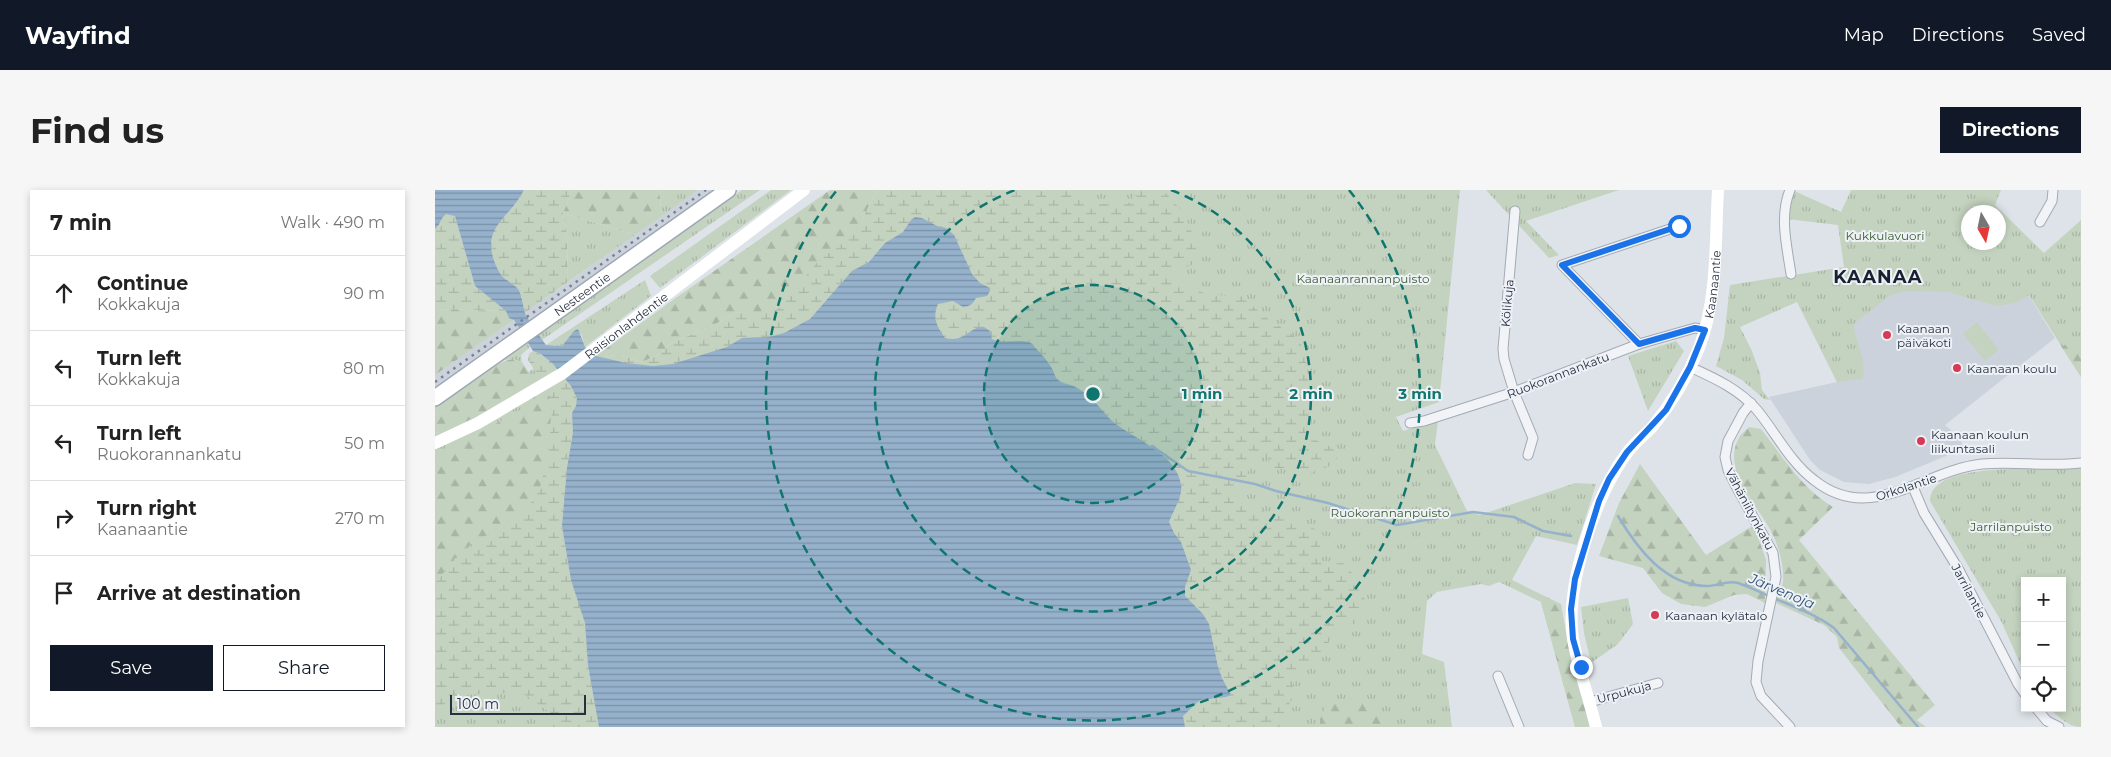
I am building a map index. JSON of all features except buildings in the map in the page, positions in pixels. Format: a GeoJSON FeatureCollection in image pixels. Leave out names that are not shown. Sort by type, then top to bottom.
{"type":"FeatureCollection","features":[{"type":"Feature","properties":{"kind":"main road","name":"Nesteentie"},"geometry":{"type":"LineString","coordinates":[[435,398],[728,190]]}},
{"type":"Feature","properties":{"kind":"street","name":"Raisionlahdentie"},"geometry":{"type":"LineString","coordinates":[[435,443],[478,423],[563,373],[804,190]]}},
{"type":"Feature","properties":{"kind":"street","name":"Kaanaantie"},"geometry":{"type":"LineString","coordinates":[[1596,727],[1573,639],[1571,609],[1575,579],[1599,501],[1609,479],[1627,452],[1666,410],[1690,367],[1705,330],[1711,299],[1718,190]]}},
{"type":"Feature","properties":{"kind":"street"},"geometry":{"type":"LineString","coordinates":[[1790,190],[1785,211],[1785,229],[1791,274]]}},
{"type":"Feature","properties":{"kind":"street"},"geometry":{"type":"LineString","coordinates":[[2040,222],[2052,202],[2053,190]]}},
{"type":"Feature","properties":{"kind":"street","name":"Kölikuja"},"geometry":{"type":"LineString","coordinates":[[1515,211],[1503,349],[1514,392],[1533,438],[1528,455]]}},
{"type":"Feature","properties":{"kind":"street"},"geometry":{"type":"LineString","coordinates":[[1639,344],[1562,265],[1679,226]]}},
{"type":"Feature","properties":{"kind":"street","name":"Ruokorannankatu"},"geometry":{"type":"LineString","coordinates":[[1410,422],[1424,420],[1514,392],[1639,344],[1695,328],[1705,330]]}},
{"type":"Feature","properties":{"kind":"street","name":"Orkolantie"},"geometry":{"type":"LineString","coordinates":[[1690,367],[1733,388],[1751,403],[1801,470],[1826,489],[1846,496],[1871,499],[1913,487],[1960,469],[1981,464],[2081,463]]}},
{"type":"Feature","properties":{"kind":"street","name":"Vähäniitynkatu"},"geometry":{"type":"LineString","coordinates":[[1751,403],[1743,413],[1728,441],[1725,457],[1728,470],[1737,488],[1773,552],[1776,577],[1758,661],[1756,682],[1761,696],[1790,727]]}},
{"type":"Feature","properties":{"kind":"street","name":"Jarrilantie"},"geometry":{"type":"LineString","coordinates":[[1913,487],[1924,513],[1959,570],[2021,689]]}},
{"type":"Feature","properties":{"kind":"street"},"geometry":{"type":"LineString","coordinates":[[1498,676],[1519,727]]}},
{"type":"Feature","properties":{"kind":"street","name":"Urpukuja"},"geometry":{"type":"LineString","coordinates":[[1590,702],[1658,683]]}},
{"type":"Feature","properties":{"kind":"street"},"geometry":{"type":"LineString","coordinates":[[2039,712],[2047,721],[2059,727]]}},
{"type":"Feature","properties":{"kind":"shaded area"},"geometry":{"type":"Polygon","coordinates":[[[698,190],[716,190],[530,323],[525,313],[698,190]]]}},
{"type":"Feature","properties":{"kind":"shaded area","name":"Kaanaan koulu"},"geometry":{"type":"Polygon","coordinates":[[[2002,252],[2055,338],[1945,425],[1960,438],[1963,449],[1895,477],[1869,484],[1844,482],[1820,470],[1810,460],[1769,397],[1837,382],[1821,350],[1899,288],[2002,252]]]}},
{"type":"Feature","properties":{"kind":"shaded area"},"geometry":{"type":"Polygon","coordinates":[[[514,320],[520,330],[435,390],[435,375],[514,320]]]}},
{"type":"Feature","properties":{"kind":"green space"},"geometry":{"type":"Polygon","coordinates":[[[524,190],[572,190],[563,213],[567,235],[568,282],[525,313],[519,290],[498,271],[491,244],[495,229],[524,190]]]}},
{"type":"Feature","properties":{"kind":"green space"},"geometry":{"type":"Polygon","coordinates":[[[572,190],[659,190],[662,216],[635,235],[563,213],[572,190]]]}},
{"type":"Feature","properties":{"kind":"green space"},"geometry":{"type":"Polygon","coordinates":[[[659,190],[698,190],[662,216],[659,190]]]}},
{"type":"Feature","properties":{"kind":"green space"},"geometry":{"type":"Polygon","coordinates":[[[742,190],[760,190],[542,340],[537,333],[742,190]]]}},
{"type":"Feature","properties":{"kind":"green space"},"geometry":{"type":"Polygon","coordinates":[[[771,190],[791,190],[660,288],[650,276],[771,190]]]}},
{"type":"Feature","properties":{"kind":"green space"},"geometry":{"type":"Polygon","coordinates":[[[830,190],[877,190],[862,220],[846,241],[819,260],[778,309],[756,314],[738,312],[712,326],[671,343],[660,354],[642,362],[618,354],[602,358],[596,356],[677,297],[830,190]]]}},
{"type":"Feature","properties":{"kind":"green space"},"geometry":{"type":"Polygon","coordinates":[[[877,190],[1082,190],[1083,197],[1090,204],[1128,204],[1135,195],[1135,190],[1163,190],[1184,213],[1200,253],[1194,264],[1170,273],[1180,282],[1208,295],[1241,296],[1268,319],[1300,340],[1306,359],[1313,439],[1338,452],[1336,464],[1315,471],[1306,477],[1294,467],[1276,469],[1264,454],[1247,453],[1248,471],[1245,487],[1230,489],[1229,496],[1253,508],[1295,521],[1318,531],[1324,536],[1319,549],[1323,564],[1343,563],[1356,578],[1364,592],[1365,599],[1364,607],[1354,624],[1342,624],[1326,646],[1293,679],[1293,698],[1285,711],[1286,727],[1185,727],[1183,716],[1201,700],[1216,698],[961,348],[834,314],[696,383],[555,346],[563,346],[574,331],[578,329],[585,347],[596,356],[602,358],[618,354],[642,362],[660,354],[671,343],[712,326],[738,312],[756,314],[778,309],[819,260],[846,241],[862,220],[877,190]]]}},
{"type":"Feature","properties":{"kind":"green space"},"geometry":{"type":"Polygon","coordinates":[[[903,190],[1460,190],[1439,402],[1396,417],[1403,431],[1438,420],[1435,445],[1467,511],[1480,515],[1575,483],[1596,484],[1577,545],[1536,536],[1512,580],[1561,604],[1572,660],[1588,716],[1575,727],[1541,602],[1499,582],[1489,586],[1481,584],[1437,592],[1427,601],[1422,654],[1444,662],[1452,727],[435,727],[435,433],[545,361],[625,400],[903,190]]]}},
{"type":"Feature","properties":{"kind":"green space"},"geometry":{"type":"Polygon","coordinates":[[[1486,190],[1619,190],[1526,221],[1559,255],[1549,258],[1486,190]]]}},
{"type":"Feature","properties":{"kind":"green space","name":"Kukkulavuori"},"geometry":{"type":"Polygon","coordinates":[[[1792,190],[1841,212],[1851,190],[2001,190],[1995,205],[1961,205],[1961,250],[2006,250],[2006,216],[2044,253],[2081,220],[2081,377],[2029,295],[2016,303],[1996,306],[1948,292],[1906,291],[1891,295],[1854,324],[1862,358],[1863,379],[1837,382],[1797,302],[1740,327],[1760,373],[1762,390],[1770,400],[1764,399],[1742,380],[1716,366],[1724,338],[1730,285],[1844,267],[1838,225],[1787,219],[1792,190]]]}},
{"type":"Feature","properties":{"kind":"green space"},"geometry":{"type":"Polygon","coordinates":[[[563,213],[635,235],[568,282],[567,235],[563,213]]]}},
{"type":"Feature","properties":{"kind":"green space"},"geometry":{"type":"Polygon","coordinates":[[[446,214],[455,215],[475,286],[506,311],[435,309],[435,229],[446,214]]]}},
{"type":"Feature","properties":{"kind":"green space"},"geometry":{"type":"Polygon","coordinates":[[[645,280],[651,296],[585,347],[581,333],[562,346],[546,345],[645,280]]]}},
{"type":"Feature","properties":{"kind":"green space"},"geometry":{"type":"Polygon","coordinates":[[[435,309],[506,311],[514,320],[435,375],[435,309]]]}},
{"type":"Feature","properties":{"kind":"green space"},"geometry":{"type":"Polygon","coordinates":[[[1977,322],[1999,350],[1985,361],[1963,334],[1977,322]]]}},
{"type":"Feature","properties":{"kind":"green space"},"geometry":{"type":"Polygon","coordinates":[[[526,341],[530,347],[521,355],[522,362],[513,359],[505,360],[456,396],[449,411],[435,415],[435,405],[526,341]]]}},
{"type":"Feature","properties":{"kind":"green space"},"geometry":{"type":"Polygon","coordinates":[[[1676,341],[1684,351],[1648,411],[1628,356],[1676,341]]]}},
{"type":"Feature","properties":{"kind":"green space"},"geometry":{"type":"Polygon","coordinates":[[[2061,346],[2081,347],[2081,377],[2061,346]]]}},
{"type":"Feature","properties":{"kind":"green space"},"geometry":{"type":"Polygon","coordinates":[[[533,351],[541,354],[553,364],[571,386],[577,398],[576,406],[572,413],[573,433],[567,468],[562,526],[571,580],[585,623],[588,666],[599,727],[549,727],[551,713],[524,694],[493,693],[451,696],[435,716],[435,583],[460,554],[529,506],[541,488],[551,427],[552,408],[549,393],[528,360],[529,354],[533,351]]]}},
{"type":"Feature","properties":{"kind":"green space"},"geometry":{"type":"Polygon","coordinates":[[[513,359],[522,362],[535,382],[471,419],[435,433],[435,415],[448,411],[457,396],[475,379],[496,365],[513,359]]]}},
{"type":"Feature","properties":{"kind":"green space"},"geometry":{"type":"Polygon","coordinates":[[[549,393],[551,419],[548,453],[536,498],[529,507],[513,519],[459,554],[435,583],[435,459],[549,393]]]}},
{"type":"Feature","properties":{"kind":"green space"},"geometry":{"type":"Polygon","coordinates":[[[1749,427],[1761,429],[1802,482],[1833,507],[1799,540],[1935,705],[1917,720],[1926,727],[1901,727],[1839,648],[1837,637],[1824,625],[1776,603],[1783,581],[1783,569],[1779,551],[1773,535],[1744,489],[1735,463],[1735,450],[1739,438],[1749,427]]]}},
{"type":"Feature","properties":{"kind":"green space"},"geometry":{"type":"Polygon","coordinates":[[[1640,464],[1706,555],[1754,525],[1766,560],[1765,603],[1747,594],[1734,595],[1705,607],[1681,604],[1662,593],[1643,568],[1599,556],[1619,503],[1640,464]]]}},
{"type":"Feature","properties":{"kind":"green space","name":"Jarrilanpuisto"},"geometry":{"type":"Polygon","coordinates":[[[2081,467],[2081,727],[2068,723],[2053,712],[2066,712],[2066,577],[2021,577],[2021,665],[2001,621],[1930,501],[1935,487],[1949,478],[1994,470],[2081,467]]]}},
{"type":"Feature","properties":{"kind":"green space"},"geometry":{"type":"Polygon","coordinates":[[[1628,598],[1633,624],[1618,644],[1591,663],[1584,633],[1581,607],[1628,598]]]}},
{"type":"Feature","properties":{"kind":"green space"},"geometry":{"type":"Polygon","coordinates":[[[1541,602],[1561,604],[1567,640],[1590,727],[1575,727],[1541,602]]]}},
{"type":"Feature","properties":{"kind":"green space"},"geometry":{"type":"Polygon","coordinates":[[[1364,698],[1380,703],[1384,718],[1379,727],[1320,727],[1320,719],[1329,700],[1364,698]]]}},
{"type":"Feature","properties":{"kind":"water"},"geometry":{"type":"Polygon","coordinates":[[[435,190],[524,190],[495,229],[491,250],[498,271],[519,290],[525,313],[532,326],[546,345],[562,346],[574,331],[578,329],[585,347],[596,356],[626,363],[653,366],[673,364],[727,347],[742,338],[769,337],[784,333],[810,319],[852,271],[869,262],[885,243],[903,232],[915,217],[946,228],[954,235],[972,274],[980,283],[990,288],[990,291],[987,296],[976,298],[972,304],[963,307],[953,301],[938,304],[935,318],[945,338],[962,337],[974,329],[984,327],[990,331],[992,339],[997,341],[1031,343],[1047,361],[1058,380],[1077,387],[1084,392],[1112,421],[1163,455],[1178,474],[1181,494],[1169,522],[1181,542],[1191,570],[1185,587],[1185,596],[1203,614],[1209,624],[1218,667],[1231,695],[1200,700],[1183,716],[1185,727],[599,727],[588,665],[585,623],[571,580],[562,526],[567,468],[573,433],[572,413],[576,406],[577,398],[571,386],[553,364],[541,354],[533,351],[514,320],[509,318],[506,311],[475,286],[455,216],[446,214],[435,229],[435,190]]]}},
{"type":"Feature","properties":{"kind":"waterway"},"geometry":{"type":"LineString","coordinates":[[1152,446],[1188,471],[1255,484],[1328,503],[1397,525],[1473,512],[1514,517],[1543,531],[1571,536]]}},
{"type":"Feature","properties":{"kind":"waterway","name":"Järvenoja"},"geometry":{"type":"LineString","coordinates":[[1618,516],[1643,552],[1665,572],[1678,580],[1707,586],[1730,582],[1738,583],[1819,618],[1834,628],[1918,727]]}},
{"type":"Feature","properties":{"kind":"railway"},"geometry":{"type":"LineString","coordinates":[[435,382],[706,190]]}},
{"type":"Feature","properties":{"kind":"place","name":"Kaanaan päiväkoti"},"geometry":{"type":"Point","coordinates":[1887,335]}},
{"type":"Feature","properties":{"kind":"place","name":"Kaanaan koulu"},"geometry":{"type":"Point","coordinates":[1957,368]}},
{"type":"Feature","properties":{"kind":"place","name":"Kaanaan koulun liikuntasali"},"geometry":{"type":"Point","coordinates":[1921,441]}},
{"type":"Feature","properties":{"kind":"place","name":"Kaanaan kylätalo"},"geometry":{"type":"Point","coordinates":[1655,615]}},
{"type":"Feature","properties":{"kind":"district","name":"KAANAA"},"geometry":{"type":"Point","coordinates":[1878,277]}},
{"type":"Feature","properties":{"kind":"route"},"geometry":{"type":"LineString","coordinates":[[1581,667],[1573,639],[1571,609],[1575,579],[1599,501],[1609,479],[1627,452],[1666,410],[1690,367],[1705,330],[1695,328],[1639,344],[1562,265],[1679,226]]}},
{"type":"Feature","properties":{"kind":"park label","name":"Kaanaanrannanpuisto"},"geometry":{"type":"Point","coordinates":[1363,278]}},
{"type":"Feature","properties":{"kind":"park label","name":"Ruokorannanpuisto"},"geometry":{"type":"Point","coordinates":[1390,512]}}]}
